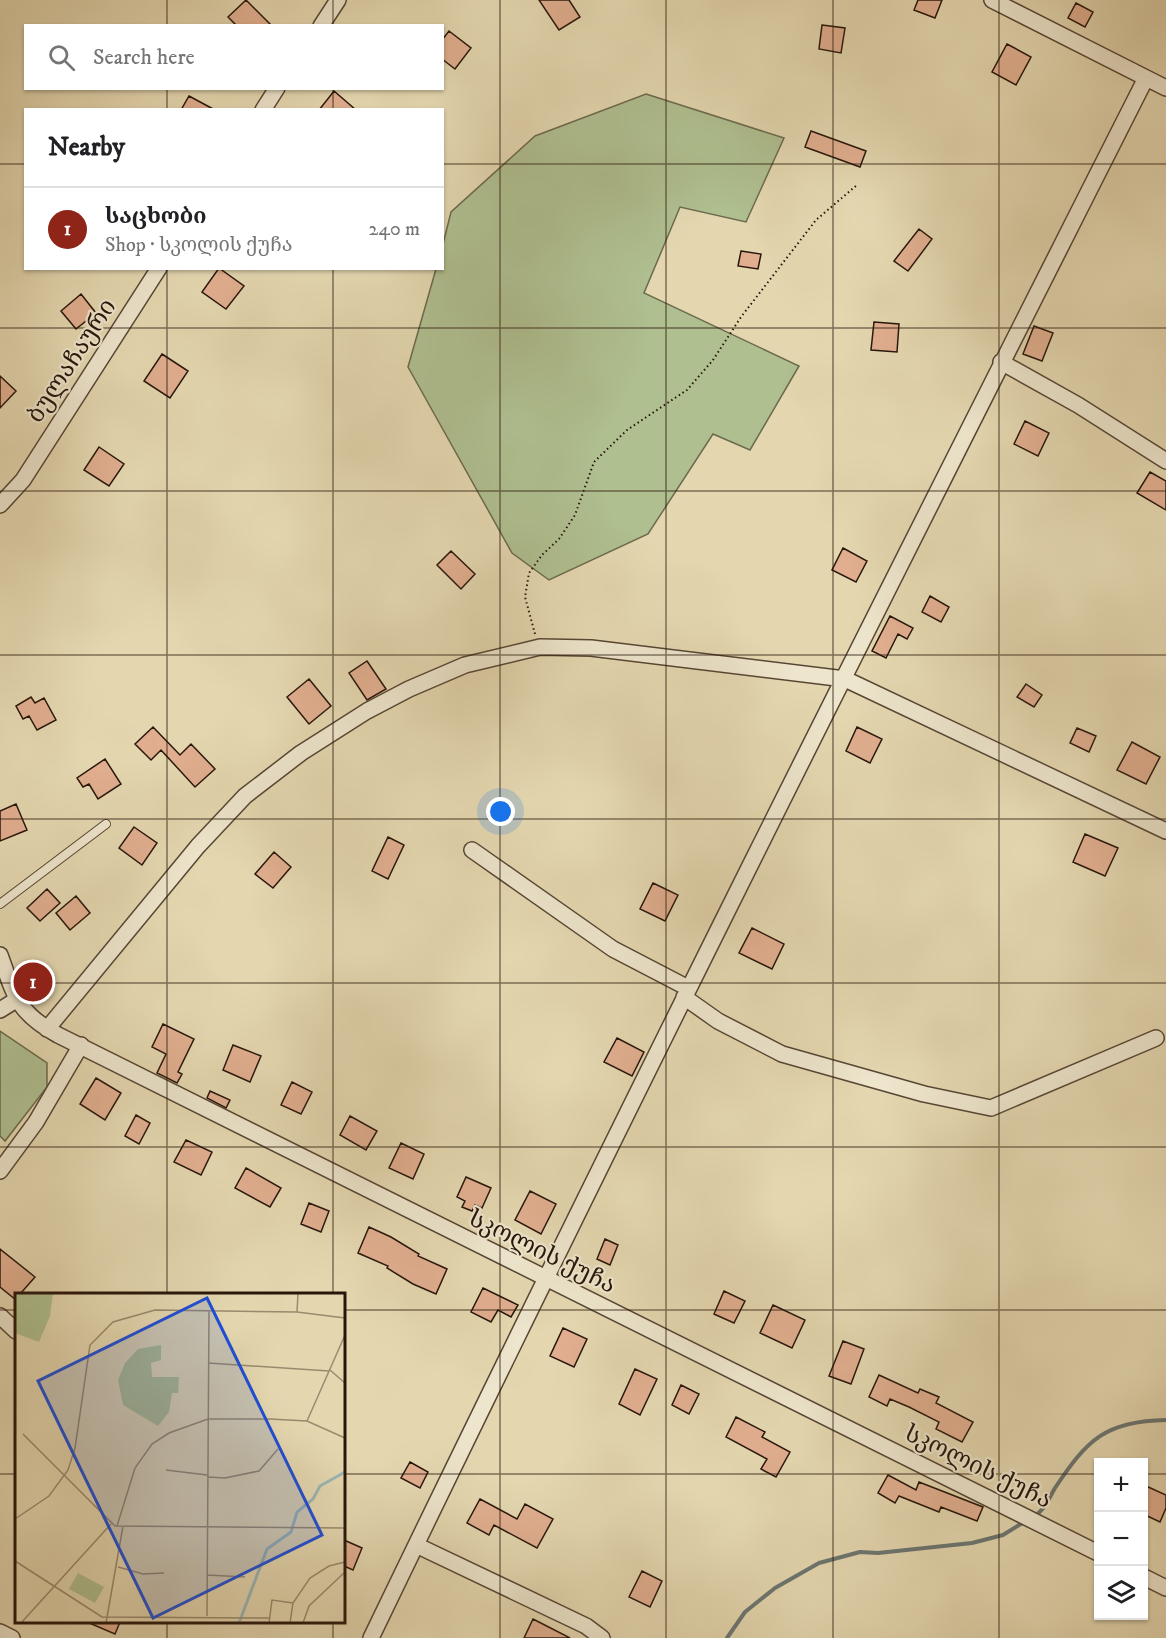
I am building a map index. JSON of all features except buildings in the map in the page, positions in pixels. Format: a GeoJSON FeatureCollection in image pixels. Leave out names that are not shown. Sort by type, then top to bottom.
{"type":"FeatureCollection","features":[{"type":"Feature","properties":{"kind":"street"},"geometry":{"type":"LineString","coordinates":[[322,24],[338,0]]}},
{"type":"Feature","properties":{"kind":"street"},"geometry":{"type":"LineString","coordinates":[[993,0],[1166,88]]}},
{"type":"Feature","properties":{"kind":"street"},"geometry":{"type":"LineString","coordinates":[[371,1638],[544,1278],[686,992],[845,679],[1001,362],[1146,78]]}},
{"type":"Feature","properties":{"kind":"street"},"geometry":{"type":"LineString","coordinates":[[264,108],[276,90]]}},
{"type":"Feature","properties":{"kind":"street","name":"ბულაჩაური"},"geometry":{"type":"LineString","coordinates":[[0,505],[22,480],[158,270]]}},
{"type":"Feature","properties":{"kind":"street"},"geometry":{"type":"LineString","coordinates":[[1001,362],[1078,405],[1166,461]]}},
{"type":"Feature","properties":{"kind":"street"},"geometry":{"type":"LineString","coordinates":[[47,1029],[198,846],[245,796],[301,753],[367,711],[409,688],[465,665],[540,647],[591,648],[845,679],[1166,831]]}},
{"type":"Feature","properties":{"kind":"street"},"geometry":{"type":"LineString","coordinates":[[472,850],[613,950],[686,992],[742,1035],[782,1054],[924,1094],[991,1108],[1156,1038]]}},
{"type":"Feature","properties":{"kind":"street","name":"სკოლის ქუჩა"},"geometry":{"type":"LineString","coordinates":[[0,955],[16,1000],[35,1022],[47,1029],[1094,1551]]}},
{"type":"Feature","properties":{"kind":"street"},"geometry":{"type":"LineString","coordinates":[[0,1010],[16,1000]]}},
{"type":"Feature","properties":{"kind":"street"},"geometry":{"type":"LineString","coordinates":[[0,1171],[36,1122],[81,1045]]}},
{"type":"Feature","properties":{"kind":"street"},"geometry":{"type":"LineString","coordinates":[[0,1316],[15,1330]]}},
{"type":"Feature","properties":{"kind":"street"},"geometry":{"type":"LineString","coordinates":[[416,1545],[586,1626],[602,1638]]}},
{"type":"Feature","properties":{"kind":"street"},"geometry":{"type":"LineString","coordinates":[[1148,1579],[1166,1588]]}},
{"type":"Feature","properties":{"kind":"street"},"geometry":{"type":"LineString","coordinates":[[0,1632],[12,1638]]}},
{"type":"Feature","properties":{"kind":"lane"},"geometry":{"type":"LineString","coordinates":[[0,904],[106,824]]}},
{"type":"Feature","properties":{"kind":"path"},"geometry":{"type":"LineString","coordinates":[[540,647],[525,597],[529,573],[542,555],[559,539],[574,515],[594,462],[627,430],[687,390],[713,360],[741,318],[816,220],[857,185]]}},
{"type":"Feature","properties":{"kind":"green space"},"geometry":{"type":"Polygon","coordinates":[[[646,94],[784,138],[746,222],[680,207],[644,293],[799,366],[750,450],[713,434],[648,534],[549,580],[512,553],[408,367],[436,270],[444,270],[444,240],[451,212],[535,136],[646,94]]]}},
{"type":"Feature","properties":{"kind":"green space"},"geometry":{"type":"Polygon","coordinates":[[[0,1031],[47,1063],[47,1087],[5,1141],[0,1136],[0,1031]]]}},
{"type":"Feature","properties":{"kind":"waterway"},"geometry":{"type":"LineString","coordinates":[[1033,1517],[1043,1508],[1077,1457],[1100,1436],[1127,1424],[1166,1420]]}},
{"type":"Feature","properties":{"kind":"waterway"},"geometry":{"type":"LineString","coordinates":[[727,1638],[745,1612],[775,1588],[819,1563],[860,1552],[878,1553],[972,1543],[1003,1535],[1024,1522]]}},
{"type":"Feature","properties":{"kind":"place","name":"საცხობი"},"geometry":{"type":"Point","coordinates":[33,982]}}]}
